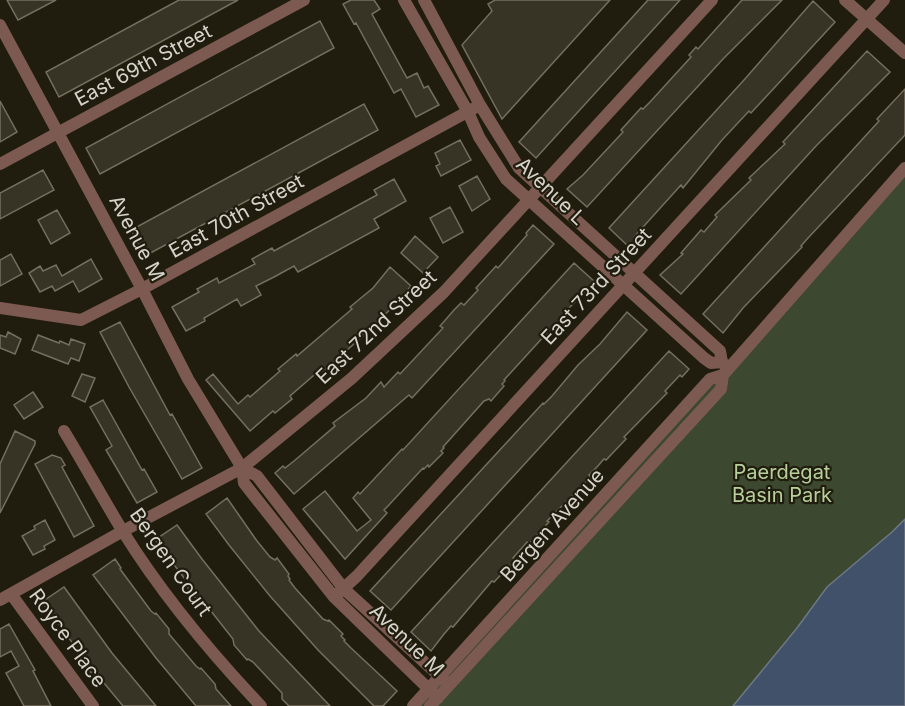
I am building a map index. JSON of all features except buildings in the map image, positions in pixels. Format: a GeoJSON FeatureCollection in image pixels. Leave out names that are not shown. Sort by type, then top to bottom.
{"type":"FeatureCollection","features":[{"type":"Feature","properties":{"kind":"street","name":"East 69th Street"},"geometry":{"type":"LineString","coordinates":[[0,164],[304,0]]}},
{"type":"Feature","properties":{"kind":"street","name":"Avenue L"},"geometry":{"type":"LineString","coordinates":[[404,0],[468,112],[479,137],[506,179],[704,358],[725,368]]}},
{"type":"Feature","properties":{"kind":"street","name":"Avenue L"},"geometry":{"type":"LineString","coordinates":[[424,0],[480,105],[519,168],[720,351],[725,368]]}},
{"type":"Feature","properties":{"kind":"street","name":"East 72nd Street"},"geometry":{"type":"LineString","coordinates":[[5,597],[242,468],[304,419],[403,332],[451,284],[712,0]]}},
{"type":"Feature","properties":{"kind":"street"},"geometry":{"type":"LineString","coordinates":[[845,0],[905,53]]}},
{"type":"Feature","properties":{"kind":"street","name":"East 73rd Street"},"geometry":{"type":"LineString","coordinates":[[339,593],[884,0]]}},
{"type":"Feature","properties":{"kind":"street","name":"Avenue M"},"geometry":{"type":"LineString","coordinates":[[0,25],[188,379],[242,468],[257,476],[339,593],[432,698]]}},
{"type":"Feature","properties":{"kind":"street","name":"East 70th Street"},"geometry":{"type":"LineString","coordinates":[[0,308],[81,320],[480,105]]}},
{"type":"Feature","properties":{"kind":"street","name":"Bergen Avenue"},"geometry":{"type":"LineString","coordinates":[[413,706],[432,698],[710,379],[725,368],[905,168]]}},
{"type":"Feature","properties":{"kind":"street","name":"Bergen Court"},"geometry":{"type":"LineString","coordinates":[[64,431],[123,531],[179,610],[261,706]]}},
{"type":"Feature","properties":{"kind":"street","name":"Avenue M"},"geometry":{"type":"LineString","coordinates":[[339,593],[445,681]]}},
{"type":"Feature","properties":{"kind":"street","name":"Royce Place"},"geometry":{"type":"LineString","coordinates":[[5,597],[93,706]]}},
{"type":"Feature","properties":{"kind":"green space","name":"Paerdegat Basin Park"},"geometry":{"type":"Polygon","coordinates":[[[905,166],[905,532],[744,706],[413,706],[905,166]]]}},
{"type":"Feature","properties":{"kind":"water"},"geometry":{"type":"Polygon","coordinates":[[[905,519],[905,706],[733,706],[797,628],[827,587],[905,519]]]}}]}
